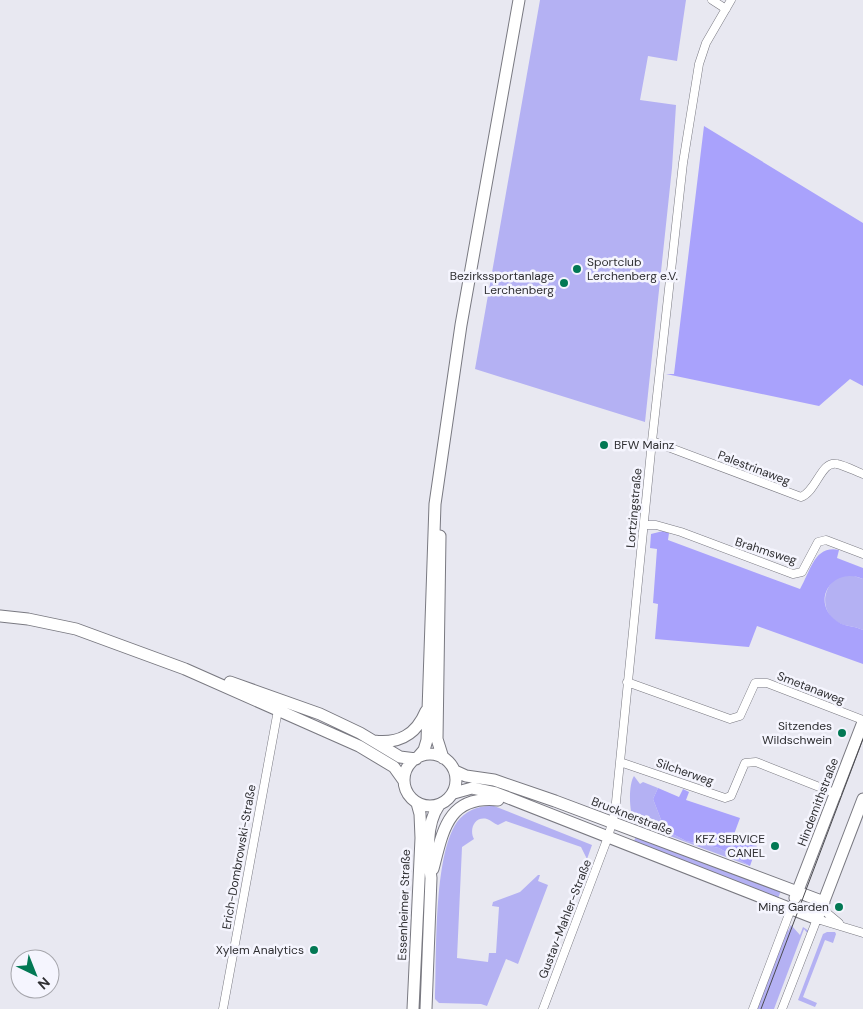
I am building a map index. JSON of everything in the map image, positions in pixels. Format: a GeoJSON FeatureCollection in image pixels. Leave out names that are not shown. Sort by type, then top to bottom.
{"type":"FeatureCollection","features":[{"type":"Feature","properties":{"kind":"main road"},"geometry":{"type":"LineString","coordinates":[[404,781],[407,768],[426,745],[429,705],[432,549],[435,504],[461,324],[519,0]]}},
{"type":"Feature","properties":{"kind":"main road"},"geometry":{"type":"LineString","coordinates":[[442,454],[437,739],[444,758],[455,771],[457,782],[454,793]]}},
{"type":"Feature","properties":{"kind":"main road"},"geometry":{"type":"LineString","coordinates":[[0,616],[28,619],[76,629],[185,669],[278,710],[376,755],[394,767],[404,781],[407,793],[417,803],[428,807],[439,805],[454,793],[472,788],[496,794],[823,921],[824,902],[863,799]]}},
{"type":"Feature","properties":{"kind":"main road"},"geometry":{"type":"LineString","coordinates":[[185,669],[253,688],[320,714],[400,757],[417,758],[433,754],[444,758]]}},
{"type":"Feature","properties":{"kind":"main road"},"geometry":{"type":"LineString","coordinates":[[372,741],[391,742],[409,735],[419,725],[429,705]]}},
{"type":"Feature","properties":{"kind":"main road","name":"Hindemithstraße"},"geometry":{"type":"LineString","coordinates":[[791,909],[837,794],[863,721]]}},
{"type":"Feature","properties":{"kind":"main road","name":"Brucknerstraße"},"geometry":{"type":"LineString","coordinates":[[455,771],[466,776],[494,780],[797,892]]}},
{"type":"Feature","properties":{"kind":"main road"},"geometry":{"type":"LineString","coordinates":[[431,878],[442,832],[456,810],[471,801],[482,798],[526,806]]}},
{"type":"Feature","properties":{"kind":"main road","name":"Essenheimer Straße"},"geometry":{"type":"LineString","coordinates":[[413,1009],[421,830],[417,803]]}},
{"type":"Feature","properties":{"kind":"main road","name":"Essenheimer Straße"},"geometry":{"type":"LineString","coordinates":[[426,1009],[431,823],[439,805]]}},
{"type":"Feature","properties":{"kind":"main road"},"geometry":{"type":"LineString","coordinates":[[797,892],[824,902]]}},
{"type":"Feature","properties":{"kind":"street"},"geometry":{"type":"LineString","coordinates":[[712,0],[726,9]]}},
{"type":"Feature","properties":{"kind":"street","name":"Lortzingstraße"},"geometry":{"type":"LineString","coordinates":[[608,837],[612,824],[620,762],[652,441],[683,163],[702,53],[731,0]]}},
{"type":"Feature","properties":{"kind":"street","name":"Palestrinaweg"},"geometry":{"type":"LineString","coordinates":[[652,441],[801,497],[812,491],[825,467],[829,464],[835,463],[863,474]]}},
{"type":"Feature","properties":{"kind":"street","name":"Brahmsweg"},"geometry":{"type":"LineString","coordinates":[[644,525],[656,524],[681,532],[793,574],[802,572],[818,542],[826,540],[863,554]]}},
{"type":"Feature","properties":{"kind":"street","name":"Smetanaweg"},"geometry":{"type":"LineString","coordinates":[[627,682],[730,719],[740,716],[755,683],[767,683],[863,721]]}},
{"type":"Feature","properties":{"kind":"street","name":"Erich-Dombrowski-Straße"},"geometry":{"type":"LineString","coordinates":[[223,1009],[278,710]]}},
{"type":"Feature","properties":{"kind":"street","name":"Silcherweg"},"geometry":{"type":"LineString","coordinates":[[620,762],[725,798],[731,796],[745,763],[756,762],[837,794]]}},
{"type":"Feature","properties":{"kind":"street","name":"Gustav-Mahler-Straße"},"geometry":{"type":"LineString","coordinates":[[543,1009],[608,837]]}},
{"type":"Feature","properties":{"kind":"street"},"geometry":{"type":"LineString","coordinates":[[824,902],[827,913],[843,926]]}},
{"type":"Feature","properties":{"kind":"street","name":"Hindemithstraße"},"geometry":{"type":"LineString","coordinates":[[753,1009],[791,909]]}},
{"type":"Feature","properties":{"kind":"street"},"geometry":{"type":"LineString","coordinates":[[782,1009],[812,931],[823,921],[863,933]]}},
{"type":"Feature","properties":{"kind":"shaded area","name":"Sportclub Lerchenberg e.V."},"geometry":{"type":"Polygon","coordinates":[[[540,0],[686,0],[677,61],[648,56],[640,100],[676,105],[672,168],[645,422],[475,369],[540,0]]]}},
{"type":"Feature","properties":{"kind":"shaded area"},"geometry":{"type":"Polygon","coordinates":[[[704,126],[863,223],[863,386],[850,379],[819,406],[666,374],[674,374],[704,126]]]}},
{"type":"Feature","properties":{"kind":"shaded area"},"geometry":{"type":"Polygon","coordinates":[[[663,531],[669,533],[668,540],[800,589],[819,555],[824,551],[839,550],[837,558],[863,568],[863,579],[852,576],[843,577],[835,581],[825,594],[825,602],[827,611],[837,622],[863,630],[863,664],[757,626],[749,647],[655,639],[658,604],[653,603],[657,549],[650,548],[651,534],[663,531]]]}},
{"type":"Feature","properties":{"kind":"shaded area"},"geometry":{"type":"Polygon","coordinates":[[[848,574],[863,579],[863,630],[837,622],[829,614],[826,607],[826,592],[829,586],[840,576],[848,574]]]}},
{"type":"Feature","properties":{"kind":"shaded area"},"geometry":{"type":"Polygon","coordinates":[[[634,776],[640,784],[643,782],[658,788],[653,799],[665,830],[686,841],[719,848],[750,866],[635,823],[631,814],[630,800],[634,776]]]}},
{"type":"Feature","properties":{"kind":"shaded area"},"geometry":{"type":"Polygon","coordinates":[[[658,788],[679,797],[683,789],[689,792],[686,800],[740,818],[733,837],[757,846],[750,866],[719,848],[686,841],[665,830],[653,799],[658,788]]]}},
{"type":"Feature","properties":{"kind":"shaded area"},"geometry":{"type":"Polygon","coordinates":[[[494,806],[592,845],[587,859],[581,847],[506,821],[498,825],[483,819],[474,824],[472,832],[474,839],[462,847],[457,958],[488,962],[489,953],[496,953],[499,907],[492,906],[493,902],[520,892],[538,875],[540,875],[538,881],[548,885],[518,964],[506,959],[487,1006],[481,1004],[439,1003],[435,999],[438,907],[440,882],[449,838],[457,822],[464,814],[478,807],[494,806]]]}},
{"type":"Feature","properties":{"kind":"shaded area"},"geometry":{"type":"Polygon","coordinates":[[[636,836],[781,891],[778,898],[638,844],[633,844],[636,836]]]}},
{"type":"Feature","properties":{"kind":"shaded area"},"geometry":{"type":"Polygon","coordinates":[[[791,925],[800,935],[803,927],[809,931],[808,934],[804,929],[774,1009],[756,1009],[785,930],[788,931],[791,925]]]}},
{"type":"Feature","properties":{"kind":"shaded area"},"geometry":{"type":"Polygon","coordinates":[[[835,932],[833,943],[825,940],[803,997],[817,1003],[815,1007],[798,1000],[823,934],[835,932]]]}},
{"type":"Feature","properties":{"kind":"tram line"},"geometry":{"type":"LineString","coordinates":[[761,1009],[863,739]]}},
{"type":"Feature","properties":{"kind":"place","name":"Sportclub Lerchenberg e.V."},"geometry":{"type":"Point","coordinates":[577,269]}},
{"type":"Feature","properties":{"kind":"place","name":"Bezirkssportanlage Lerchenberg"},"geometry":{"type":"Point","coordinates":[564,283]}},
{"type":"Feature","properties":{"kind":"place","name":"BFW Mainz"},"geometry":{"type":"Point","coordinates":[604,445]}},
{"type":"Feature","properties":{"kind":"place","name":"Sitzendes Wildschwein"},"geometry":{"type":"Point","coordinates":[842,733]}},
{"type":"Feature","properties":{"kind":"place","name":"KFZ SERVICE CANEL"},"geometry":{"type":"Point","coordinates":[775,846]}},
{"type":"Feature","properties":{"kind":"place","name":"Ming Garden"},"geometry":{"type":"Point","coordinates":[839,907]}},
{"type":"Feature","properties":{"kind":"place","name":"Xylem Analytics"},"geometry":{"type":"Point","coordinates":[314,950]}}]}
